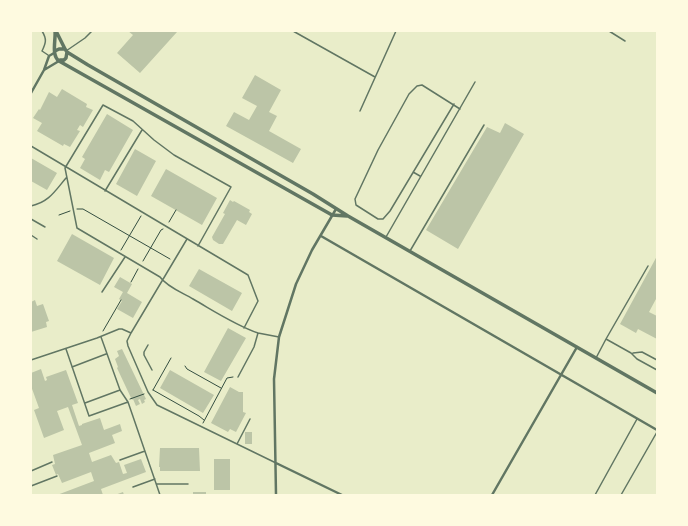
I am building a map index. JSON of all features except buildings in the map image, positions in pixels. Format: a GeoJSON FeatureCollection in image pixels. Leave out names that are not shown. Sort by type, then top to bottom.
{"type":"FeatureCollection","features":[{"type":"Feature","properties":{"kind":"street"},"geometry":{"type":"LineString","coordinates":[[44,70],[59,60],[64,60],[66,58],[66,51],[56,31]]}},
{"type":"Feature","properties":{"kind":"street"},"geometry":{"type":"LineString","coordinates":[[56,31],[56,59],[332,215],[348,216]]}},
{"type":"Feature","properties":{"kind":"street"},"geometry":{"type":"LineString","coordinates":[[31,93],[44,70],[44,66],[49,56],[59,49],[66,51],[348,216],[657,393]]}},
{"type":"Feature","properties":{"kind":"street"},"geometry":{"type":"LineString","coordinates":[[276,495],[274,379],[279,337],[296,284],[312,250],[322,236],[336,208]]}},
{"type":"Feature","properties":{"kind":"street"},"geometry":{"type":"LineString","coordinates":[[322,236],[657,431]]}},
{"type":"Feature","properties":{"kind":"street"},"geometry":{"type":"LineString","coordinates":[[492,495],[577,347]]}},
{"type":"Feature","properties":{"kind":"street"},"geometry":{"type":"LineString","coordinates":[[276,463],[342,495]]}},
{"type":"Feature","properties":{"kind":"lane"},"geometry":{"type":"LineString","coordinates":[[42,31],[46,38],[42,51],[49,56]]}},
{"type":"Feature","properties":{"kind":"lane"},"geometry":{"type":"LineString","coordinates":[[66,51],[86,38],[92,31]]}},
{"type":"Feature","properties":{"kind":"lane"},"geometry":{"type":"LineString","coordinates":[[294,31],[375,77]]}},
{"type":"Feature","properties":{"kind":"lane"},"geometry":{"type":"LineString","coordinates":[[360,111],[396,31]]}},
{"type":"Feature","properties":{"kind":"lane"},"geometry":{"type":"LineString","coordinates":[[609,31],[624,41]]}},
{"type":"Feature","properties":{"kind":"lane"},"geometry":{"type":"LineString","coordinates":[[386,237],[475,82]]}},
{"type":"Feature","properties":{"kind":"lane"},"geometry":{"type":"LineString","coordinates":[[454,104],[390,211],[383,219],[378,219],[356,205],[355,199],[378,150],[409,94],[417,86],[422,85],[454,104],[460,109]]}},
{"type":"Feature","properties":{"kind":"lane"},"geometry":{"type":"LineString","coordinates":[[198,246],[231,188],[174,155],[133,121],[103,105],[65,168],[77,228],[244,328],[258,333],[279,337]]}},
{"type":"Feature","properties":{"kind":"lane"},"geometry":{"type":"LineString","coordinates":[[410,251],[484,124]]}},
{"type":"Feature","properties":{"kind":"lane"},"geometry":{"type":"LineString","coordinates":[[106,191],[142,130]]}},
{"type":"Feature","properties":{"kind":"lane"},"geometry":{"type":"LineString","coordinates":[[31,146],[65,168],[143,212],[248,275],[258,301],[244,328]]}},
{"type":"Feature","properties":{"kind":"lane"},"geometry":{"type":"LineString","coordinates":[[413,172],[421,176]]}},
{"type":"Feature","properties":{"kind":"lane"},"geometry":{"type":"LineString","coordinates":[[31,206],[49,198],[66,178]]}},
{"type":"Feature","properties":{"kind":"lane"},"geometry":{"type":"LineString","coordinates":[[31,219],[45,227]]}},
{"type":"Feature","properties":{"kind":"lane"},"geometry":{"type":"LineString","coordinates":[[31,235],[37,238]]}},
{"type":"Feature","properties":{"kind":"lane"},"geometry":{"type":"LineString","coordinates":[[187,239],[131,333],[128,346],[152,399],[157,405],[276,463]]}},
{"type":"Feature","properties":{"kind":"lane"},"geometry":{"type":"LineString","coordinates":[[102,292],[125,257]]}},
{"type":"Feature","properties":{"kind":"lane"},"geometry":{"type":"LineString","coordinates":[[596,358],[648,266]]}},
{"type":"Feature","properties":{"kind":"lane"},"geometry":{"type":"LineString","coordinates":[[31,360],[101,337],[119,329],[131,333]]}},
{"type":"Feature","properties":{"kind":"lane"},"geometry":{"type":"LineString","coordinates":[[238,376],[254,347],[258,333]]}},
{"type":"Feature","properties":{"kind":"lane"},"geometry":{"type":"LineString","coordinates":[[101,337],[120,390],[128,401],[160,495]]}},
{"type":"Feature","properties":{"kind":"lane"},"geometry":{"type":"LineString","coordinates":[[606,340],[632,352],[642,352],[657,360]]}},
{"type":"Feature","properties":{"kind":"lane"},"geometry":{"type":"LineString","coordinates":[[148,345],[144,354],[152,370]]}},
{"type":"Feature","properties":{"kind":"lane"},"geometry":{"type":"LineString","coordinates":[[66,349],[89,416],[128,401]]}},
{"type":"Feature","properties":{"kind":"lane"},"geometry":{"type":"LineString","coordinates":[[632,352],[637,359],[657,370]]}},
{"type":"Feature","properties":{"kind":"lane"},"geometry":{"type":"LineString","coordinates":[[72,367],[107,354]]}},
{"type":"Feature","properties":{"kind":"lane"},"geometry":{"type":"LineString","coordinates":[[85,403],[120,390]]}},
{"type":"Feature","properties":{"kind":"lane"},"geometry":{"type":"LineString","coordinates":[[237,444],[250,419]]}},
{"type":"Feature","properties":{"kind":"lane"},"geometry":{"type":"LineString","coordinates":[[595,495],[637,419]]}},
{"type":"Feature","properties":{"kind":"lane"},"geometry":{"type":"LineString","coordinates":[[621,495],[657,431]]}},
{"type":"Feature","properties":{"kind":"lane"},"geometry":{"type":"LineString","coordinates":[[120,460],[145,451]]}},
{"type":"Feature","properties":{"kind":"lane"},"geometry":{"type":"LineString","coordinates":[[31,471],[52,462]]}},
{"type":"Feature","properties":{"kind":"lane"},"geometry":{"type":"LineString","coordinates":[[31,486],[57,476]]}},
{"type":"Feature","properties":{"kind":"lane"},"geometry":{"type":"LineString","coordinates":[[132,487],[155,479]]}},
{"type":"Feature","properties":{"kind":"lane"},"geometry":{"type":"LineString","coordinates":[[157,484],[188,484]]}},
{"type":"Feature","properties":{"kind":"path"},"geometry":{"type":"LineString","coordinates":[[60,215],[73,210],[83,209],[174,261]]}},
{"type":"Feature","properties":{"kind":"path"},"geometry":{"type":"LineString","coordinates":[[131,282],[161,230],[166,227],[176,210]]}},
{"type":"Feature","properties":{"kind":"path"},"geometry":{"type":"LineString","coordinates":[[119,254],[143,212]]}},
{"type":"Feature","properties":{"kind":"path"},"geometry":{"type":"LineString","coordinates":[[101,337],[121,300]]}},
{"type":"Feature","properties":{"kind":"path"},"geometry":{"type":"LineString","coordinates":[[171,358],[152,390],[204,420]]}},
{"type":"Feature","properties":{"kind":"path"},"geometry":{"type":"LineString","coordinates":[[185,366],[187,369],[222,388]]}},
{"type":"Feature","properties":{"kind":"path"},"geometry":{"type":"LineString","coordinates":[[201,427],[228,378],[238,376]]}},
{"type":"Feature","properties":{"kind":"path"},"geometry":{"type":"LineString","coordinates":[[128,401],[144,394]]}}]}
